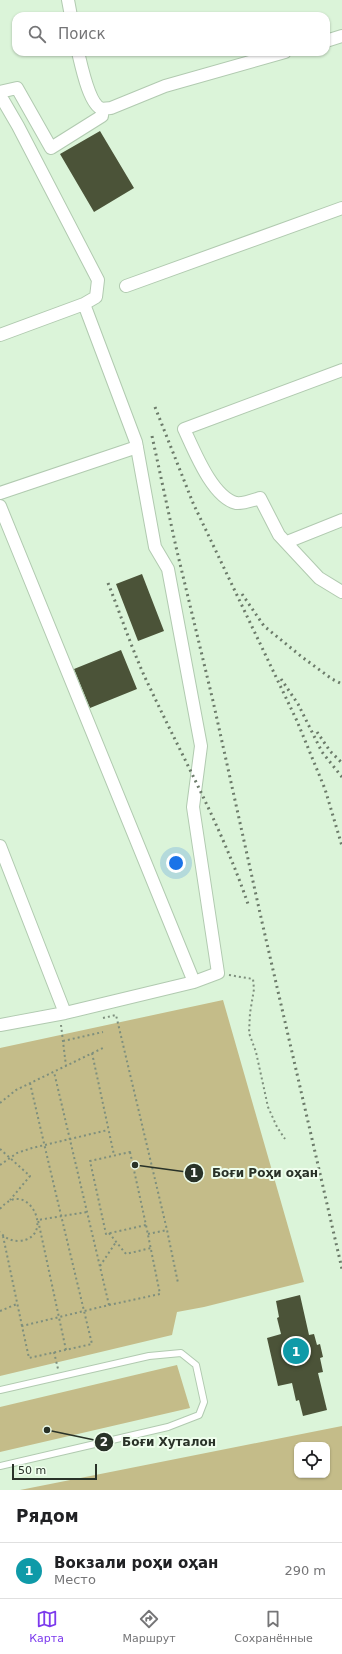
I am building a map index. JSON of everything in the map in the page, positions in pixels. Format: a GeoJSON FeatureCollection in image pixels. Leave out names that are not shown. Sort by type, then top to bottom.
{"type":"FeatureCollection","features":[{"type":"Feature","properties":{"kind":"street"},"geometry":{"type":"LineString","coordinates":[[68,0],[70,12]]}},
{"type":"Feature","properties":{"kind":"street"},"geometry":{"type":"LineString","coordinates":[[330,39],[342,36]]}},
{"type":"Feature","properties":{"kind":"street"},"geometry":{"type":"LineString","coordinates":[[79,56],[84,81],[97,105],[102,109],[111,108],[165,86],[271,56]]}},
{"type":"Feature","properties":{"kind":"street"},"geometry":{"type":"LineString","coordinates":[[0,335],[84,304],[96,297],[98,280],[0,93],[17,88],[51,148],[102,116],[102,109]]}},
{"type":"Feature","properties":{"kind":"street"},"geometry":{"type":"LineString","coordinates":[[126,286],[342,208]]}},
{"type":"Feature","properties":{"kind":"street"},"geometry":{"type":"LineString","coordinates":[[0,1025],[62,1014],[194,982],[218,973],[193,807],[201,746],[168,569],[155,547],[137,447],[84,304]]}},
{"type":"Feature","properties":{"kind":"street"},"geometry":{"type":"LineString","coordinates":[[342,370],[184,429],[205,474],[224,496],[237,503],[260,498],[278,534],[319,578],[342,592]]}},
{"type":"Feature","properties":{"kind":"street"},"geometry":{"type":"LineString","coordinates":[[0,493],[137,447]]}},
{"type":"Feature","properties":{"kind":"street"},"geometry":{"type":"LineString","coordinates":[[0,506],[194,982]]}},
{"type":"Feature","properties":{"kind":"street"},"geometry":{"type":"LineString","coordinates":[[287,542],[342,520]]}},
{"type":"Feature","properties":{"kind":"street"},"geometry":{"type":"LineString","coordinates":[[0,846],[62,1014]]}},
{"type":"Feature","properties":{"kind":"lane"},"geometry":{"type":"LineString","coordinates":[[0,1390],[149,1356],[181,1353],[196,1365],[204,1402],[199,1415],[168,1427],[0,1466]]}},
{"type":"Feature","properties":{"kind":"path"},"geometry":{"type":"LineString","coordinates":[[218,973],[252,979],[254,989],[250,1013],[249,1033],[256,1052],[268,1107],[277,1127],[285,1139]]}},
{"type":"Feature","properties":{"kind":"path"},"geometry":{"type":"LineString","coordinates":[[62,1014],[66,1066]]}},
{"type":"Feature","properties":{"kind":"path"},"geometry":{"type":"LineString","coordinates":[[103,1018],[116,1015],[167,1230],[178,1283]]}},
{"type":"Feature","properties":{"kind":"path"},"geometry":{"type":"LineString","coordinates":[[63,1041],[103,1032]]}},
{"type":"Feature","properties":{"kind":"path"},"geometry":{"type":"LineString","coordinates":[[0,1103],[16,1090],[105,1047]]}},
{"type":"Feature","properties":{"kind":"path"},"geometry":{"type":"LineString","coordinates":[[92,1053],[114,1155]]}},
{"type":"Feature","properties":{"kind":"path"},"geometry":{"type":"LineString","coordinates":[[54,1072],[108,1305]]}},
{"type":"Feature","properties":{"kind":"path"},"geometry":{"type":"LineString","coordinates":[[0,1232],[3,1236],[29,1358],[92,1344],[30,1083]]}},
{"type":"Feature","properties":{"kind":"path"},"geometry":{"type":"LineString","coordinates":[[0,1165],[17,1153],[108,1130]]}},
{"type":"Feature","properties":{"kind":"path"},"geometry":{"type":"LineString","coordinates":[[0,1149],[30,1176],[9,1201],[0,1209]]}},
{"type":"Feature","properties":{"kind":"path"},"geometry":{"type":"LineString","coordinates":[[22,1326],[160,1294],[151,1248],[148,1234],[130,1152],[90,1160],[106,1234],[146,1225]]}},
{"type":"Feature","properties":{"kind":"path"},"geometry":{"type":"LineString","coordinates":[[9,1201],[22,1200],[29,1203],[34,1208],[38,1220],[66,1350]]}},
{"type":"Feature","properties":{"kind":"path"},"geometry":{"type":"LineString","coordinates":[[38,1220],[87,1212]]}},
{"type":"Feature","properties":{"kind":"path"},"geometry":{"type":"LineString","coordinates":[[3,1236],[15,1241],[28,1238],[34,1233],[38,1220]]}},
{"type":"Feature","properties":{"kind":"path"},"geometry":{"type":"LineString","coordinates":[[148,1234],[167,1230]]}},
{"type":"Feature","properties":{"kind":"path"},"geometry":{"type":"LineString","coordinates":[[110,1233],[126,1254],[151,1248]]}},
{"type":"Feature","properties":{"kind":"path"},"geometry":{"type":"LineString","coordinates":[[100,1266],[116,1242]]}},
{"type":"Feature","properties":{"kind":"path"},"geometry":{"type":"LineString","coordinates":[[0,1311],[17,1304]]}},
{"type":"Feature","properties":{"kind":"path"},"geometry":{"type":"LineString","coordinates":[[54,1352],[60,1376]]}},
{"type":"Feature","properties":{"kind":"shaded area"},"geometry":{"type":"Polygon","coordinates":[[[223,1000],[304,1282],[204,1307],[177,1312],[172,1335],[0,1376],[0,1048],[223,1000]]]}},
{"type":"Feature","properties":{"kind":"shaded area"},"geometry":{"type":"Polygon","coordinates":[[[177,1365],[190,1408],[0,1452],[0,1407],[177,1365]]]}},
{"type":"Feature","properties":{"kind":"shaded area"},"geometry":{"type":"Polygon","coordinates":[[[342,1426],[342,1490],[20,1490],[342,1426]]]}},
{"type":"Feature","properties":{"kind":"building"},"geometry":{"type":"Polygon","coordinates":[[[100,131],[134,188],[94,212],[60,154],[100,131]]]}},
{"type":"Feature","properties":{"kind":"building"},"geometry":{"type":"Polygon","coordinates":[[[142,574],[164,631],[138,641],[116,584],[142,574]]]}},
{"type":"Feature","properties":{"kind":"building"},"geometry":{"type":"Polygon","coordinates":[[[121,650],[137,689],[90,708],[74,669],[121,650]]]}},
{"type":"Feature","properties":{"kind":"building"},"geometry":{"type":"Polygon","coordinates":[[[300,1295],[309,1335],[314,1334],[317,1345],[320,1344],[323,1357],[320,1358],[323,1372],[318,1373],[327,1410],[303,1416],[299,1400],[296,1401],[292,1383],[278,1386],[267,1338],[281,1334],[277,1318],[279,1317],[276,1301],[300,1295]]]}},
{"type":"Feature","properties":{"kind":"railway"},"geometry":{"type":"LineString","coordinates":[[155,407],[193,503],[297,721],[325,789],[342,846]]}},
{"type":"Feature","properties":{"kind":"railway"},"geometry":{"type":"LineString","coordinates":[[152,436],[176,547],[213,701],[342,1269]]}},
{"type":"Feature","properties":{"kind":"railway"},"geometry":{"type":"LineString","coordinates":[[108,583],[139,664],[215,822],[248,904]]}},
{"type":"Feature","properties":{"kind":"railway"},"geometry":{"type":"LineString","coordinates":[[242,594],[264,626],[302,657],[332,679],[342,684]]}},
{"type":"Feature","properties":{"kind":"railway"},"geometry":{"type":"LineString","coordinates":[[281,679],[298,704],[322,752],[342,777]]}},
{"type":"Feature","properties":{"kind":"railway"},"geometry":{"type":"LineString","coordinates":[[317,732],[330,751],[342,763]]}},
{"type":"Feature","properties":{"kind":"place","name":"Боғи Роҳи оҳан"},"geometry":{"type":"Point","coordinates":[135,1165]}},
{"type":"Feature","properties":{"kind":"place","name":"Вокзали роҳи оҳан"},"geometry":{"type":"Point","coordinates":[296,1351]}},
{"type":"Feature","properties":{"kind":"place","name":"Боғи Хуталон"},"geometry":{"type":"Point","coordinates":[47,1430]}}]}
